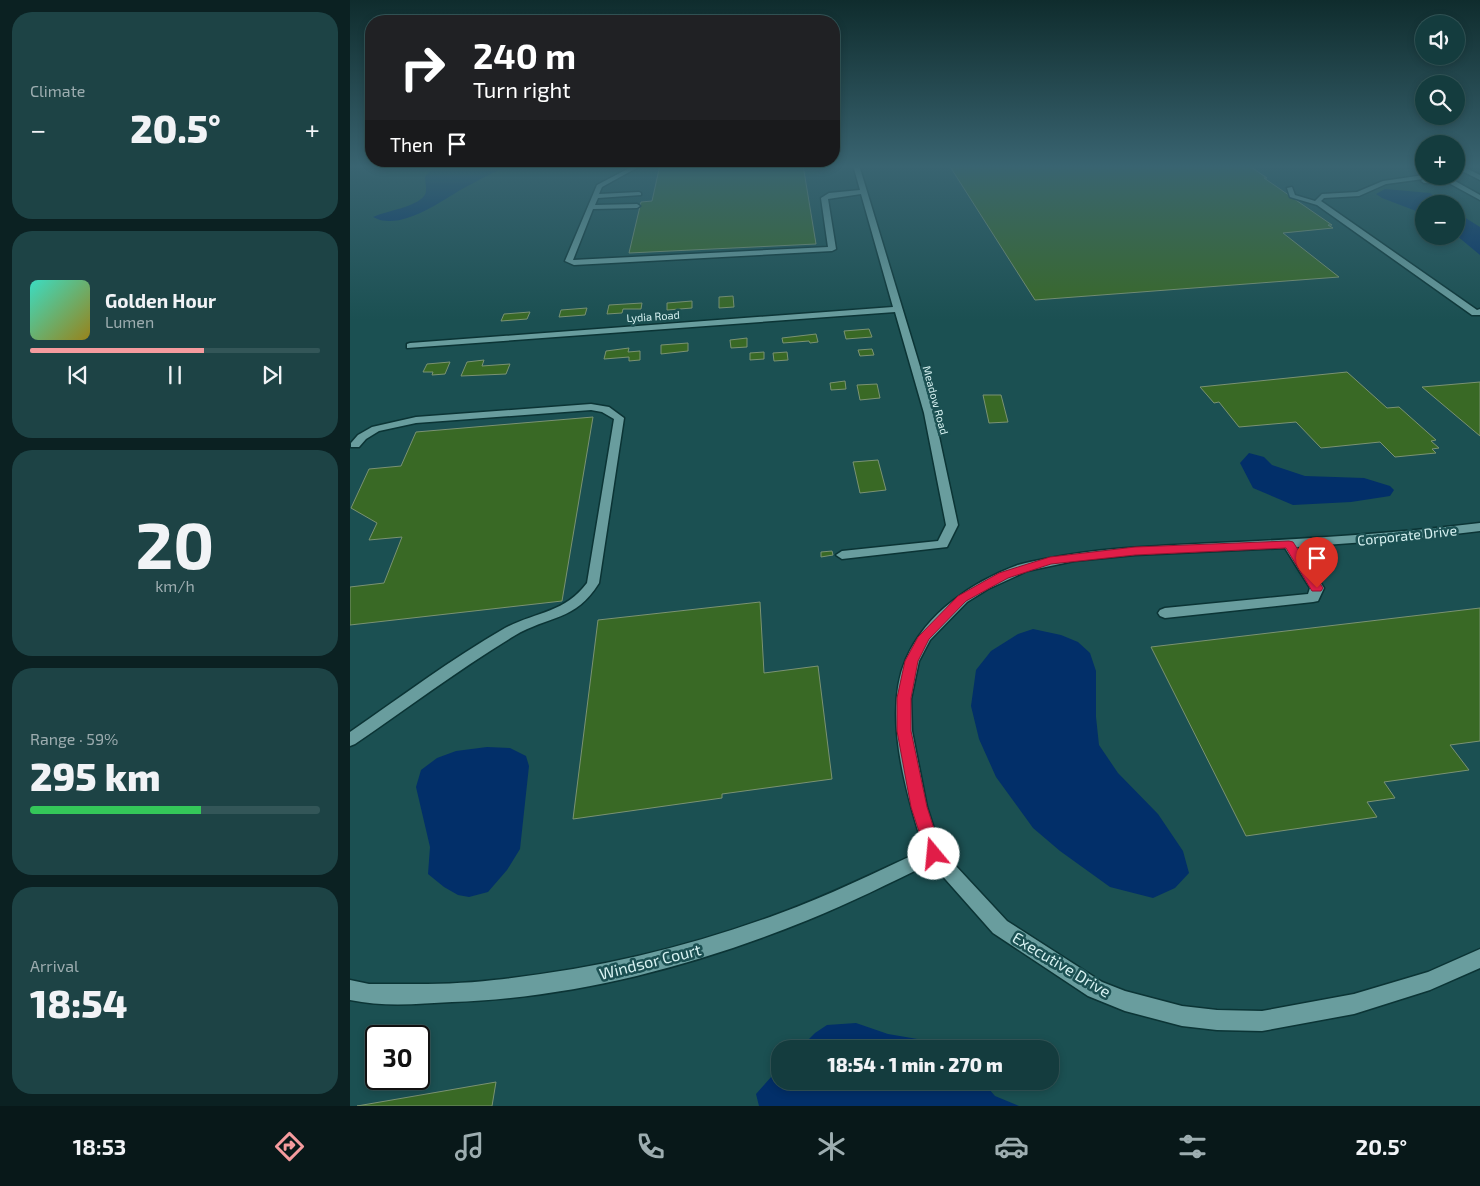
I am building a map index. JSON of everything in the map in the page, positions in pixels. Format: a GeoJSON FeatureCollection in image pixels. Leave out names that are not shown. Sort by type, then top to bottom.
{"type":"FeatureCollection","features":[{"type":"Feature","properties":{"kind":"street"},"geometry":{"type":"LineString","coordinates":[[587,217],[569,261],[574,263],[832,249],[827,217]]}},
{"type":"Feature","properties":{"kind":"street","name":"Meadow Road"},"geometry":{"type":"LineString","coordinates":[[842,555],[943,544],[952,526],[929,412],[871,217]]}},
{"type":"Feature","properties":{"kind":"street"},"geometry":{"type":"LineString","coordinates":[[1337,217],[1475,313],[1480,312]]}},
{"type":"Feature","properties":{"kind":"street","name":"Lydia Road"},"geometry":{"type":"LineString","coordinates":[[410,346],[898,310]]}},
{"type":"Feature","properties":{"kind":"street"},"geometry":{"type":"LineString","coordinates":[[350,740],[512,631],[556,615],[573,606],[586,595],[593,583],[619,418],[605,409],[591,407],[416,420],[376,429],[362,437],[355,445]]}},
{"type":"Feature","properties":{"kind":"street","name":"Corporate Drive"},"geometry":{"type":"LineString","coordinates":[[934,854],[919,807],[904,731],[904,698],[912,661],[924,637],[962,598],[1004,575],[1050,561],[1074,557],[1213,546],[1289,544],[1421,534],[1480,527]]}},
{"type":"Feature","properties":{"kind":"street"},"geometry":{"type":"LineString","coordinates":[[1165,614],[1313,598],[1317,588],[1289,544]]}},
{"type":"Feature","properties":{"kind":"street","name":"Executive Drive"},"geometry":{"type":"LineString","coordinates":[[934,854],[1000,927],[1095,988],[1125,1001],[1172,1014],[1217,1020],[1262,1021],[1326,1010],[1354,1004],[1430,981],[1480,958]]}},
{"type":"Feature","properties":{"kind":"street","name":"Windsor Court"},"geometry":{"type":"LineString","coordinates":[[350,990],[369,994],[494,990],[567,980],[638,966],[756,932],[810,910],[934,854]]}},
{"type":"Feature","properties":{"kind":"water"},"geometry":{"type":"Polygon","coordinates":[[[373,217],[410,217],[395,221],[383,221],[373,217]]]}},
{"type":"Feature","properties":{"kind":"water"},"geometry":{"type":"Polygon","coordinates":[[[1465,218],[1480,227],[1480,255],[1465,242],[1465,218]]]}},
{"type":"Feature","properties":{"kind":"water"},"geometry":{"type":"Polygon","coordinates":[[[1249,453],[1264,457],[1272,465],[1305,476],[1364,478],[1390,486],[1394,490],[1390,496],[1351,502],[1293,505],[1253,488],[1240,463],[1249,453]]]}},
{"type":"Feature","properties":{"kind":"water"},"geometry":{"type":"Polygon","coordinates":[[[1033,629],[1061,635],[1078,642],[1090,653],[1096,671],[1096,717],[1099,745],[1118,773],[1158,814],[1183,851],[1189,873],[1175,888],[1153,898],[1110,887],[1060,851],[1033,828],[996,777],[979,739],[971,706],[976,670],[991,651],[1018,634],[1033,629]]]}},
{"type":"Feature","properties":{"kind":"water"},"geometry":{"type":"Polygon","coordinates":[[[487,747],[510,748],[526,756],[529,766],[520,849],[507,870],[488,892],[469,897],[458,895],[428,874],[430,847],[416,787],[421,770],[437,758],[456,751],[487,747]]]}},
{"type":"Feature","properties":{"kind":"water"},"geometry":{"type":"Polygon","coordinates":[[[856,1023],[888,1034],[923,1040],[808,1040],[827,1025],[856,1023]]]}},
{"type":"Feature","properties":{"kind":"water"},"geometry":{"type":"Polygon","coordinates":[[[771,1077],[771,1090],[990,1090],[995,1096],[1019,1106],[759,1106],[756,1094],[771,1077]]]}},
{"type":"Feature","properties":{"kind":"building"},"geometry":{"type":"Polygon","coordinates":[[[638,217],[811,217],[816,244],[629,253],[638,217]]]}},
{"type":"Feature","properties":{"kind":"building"},"geometry":{"type":"Polygon","coordinates":[[[982,217],[1320,217],[1332,225],[1328,225],[1333,228],[1283,233],[1339,277],[1035,300],[982,217]]]}},
{"type":"Feature","properties":{"kind":"building"},"geometry":{"type":"Polygon","coordinates":[[[733,296],[734,307],[719,308],[719,297],[733,296]]]}},
{"type":"Feature","properties":{"kind":"building"},"geometry":{"type":"Polygon","coordinates":[[[692,301],[692,308],[667,310],[667,303],[692,301]]]}},
{"type":"Feature","properties":{"kind":"building"},"geometry":{"type":"Polygon","coordinates":[[[642,303],[641,309],[623,309],[622,313],[607,314],[609,305],[642,303]]]}},
{"type":"Feature","properties":{"kind":"building"},"geometry":{"type":"Polygon","coordinates":[[[587,308],[585,315],[559,317],[561,310],[587,308]]]}},
{"type":"Feature","properties":{"kind":"building"},"geometry":{"type":"Polygon","coordinates":[[[530,312],[527,319],[501,321],[504,314],[530,312]]]}},
{"type":"Feature","properties":{"kind":"building"},"geometry":{"type":"Polygon","coordinates":[[[869,329],[872,337],[846,339],[844,331],[869,329]]]}},
{"type":"Feature","properties":{"kind":"building"},"geometry":{"type":"Polygon","coordinates":[[[816,334],[818,342],[783,343],[782,338],[816,334]]]}},
{"type":"Feature","properties":{"kind":"building"},"geometry":{"type":"Polygon","coordinates":[[[747,338],[747,347],[731,348],[730,340],[747,338]]]}},
{"type":"Feature","properties":{"kind":"building"},"geometry":{"type":"Polygon","coordinates":[[[688,343],[688,351],[661,354],[661,345],[688,343]]]}},
{"type":"Feature","properties":{"kind":"building"},"geometry":{"type":"Polygon","coordinates":[[[629,348],[628,352],[640,351],[640,360],[629,361],[629,357],[604,359],[606,351],[629,348]]]}},
{"type":"Feature","properties":{"kind":"building"},"geometry":{"type":"Polygon","coordinates":[[[872,349],[874,355],[860,356],[858,350],[872,349]]]}},
{"type":"Feature","properties":{"kind":"building"},"geometry":{"type":"Polygon","coordinates":[[[764,352],[764,359],[750,360],[750,353],[764,352]]]}},
{"type":"Feature","properties":{"kind":"building"},"geometry":{"type":"Polygon","coordinates":[[[787,352],[788,360],[774,361],[773,353],[787,352]]]}},
{"type":"Feature","properties":{"kind":"building"},"geometry":{"type":"Polygon","coordinates":[[[484,360],[482,366],[510,364],[506,374],[461,376],[467,362],[484,360]]]}},
{"type":"Feature","properties":{"kind":"building"},"geometry":{"type":"Polygon","coordinates":[[[450,362],[445,374],[432,375],[433,372],[423,372],[427,364],[450,362]]]}},
{"type":"Feature","properties":{"kind":"building"},"geometry":{"type":"Polygon","coordinates":[[[1347,372],[1387,408],[1399,407],[1436,440],[1431,441],[1439,448],[1432,449],[1436,453],[1395,457],[1380,442],[1321,448],[1296,422],[1239,427],[1219,402],[1214,403],[1200,387],[1347,372]]]}},
{"type":"Feature","properties":{"kind":"building"},"geometry":{"type":"Polygon","coordinates":[[[845,381],[846,389],[831,390],[830,383],[845,381]]]}},
{"type":"Feature","properties":{"kind":"building"},"geometry":{"type":"Polygon","coordinates":[[[1480,382],[1480,436],[1422,387],[1480,382]]]}},
{"type":"Feature","properties":{"kind":"building"},"geometry":{"type":"Polygon","coordinates":[[[877,384],[880,398],[860,400],[857,385],[877,384]]]}},
{"type":"Feature","properties":{"kind":"building"},"geometry":{"type":"Polygon","coordinates":[[[983,395],[1001,395],[1008,422],[989,423],[983,395]]]}},
{"type":"Feature","properties":{"kind":"building"},"geometry":{"type":"Polygon","coordinates":[[[593,417],[562,601],[350,625],[350,587],[384,583],[402,537],[369,540],[377,523],[351,508],[369,469],[401,466],[416,432],[593,417]]]}},
{"type":"Feature","properties":{"kind":"building"},"geometry":{"type":"Polygon","coordinates":[[[878,460],[886,490],[860,493],[853,462],[878,460]]]}},
{"type":"Feature","properties":{"kind":"building"},"geometry":{"type":"Polygon","coordinates":[[[832,551],[833,555],[821,557],[821,552],[832,551]]]}},
{"type":"Feature","properties":{"kind":"building"},"geometry":{"type":"Polygon","coordinates":[[[760,602],[764,673],[818,666],[832,779],[722,794],[722,798],[573,819],[598,620],[760,602]]]}},
{"type":"Feature","properties":{"kind":"building"},"geometry":{"type":"Polygon","coordinates":[[[1480,608],[1480,741],[1450,745],[1469,770],[1384,782],[1395,798],[1367,802],[1377,817],[1246,836],[1151,647],[1480,608]]]}},
{"type":"Feature","properties":{"kind":"building"},"geometry":{"type":"Polygon","coordinates":[[[496,1082],[492,1106],[357,1106],[496,1082]]]}},
{"type":"Feature","properties":{"kind":"route"},"geometry":{"type":"LineString","coordinates":[[934,854],[919,807],[904,731],[904,698],[912,661],[924,637],[962,598],[1004,575],[1050,561],[1135,551],[1213,546],[1289,544],[1317,588]]}}]}
